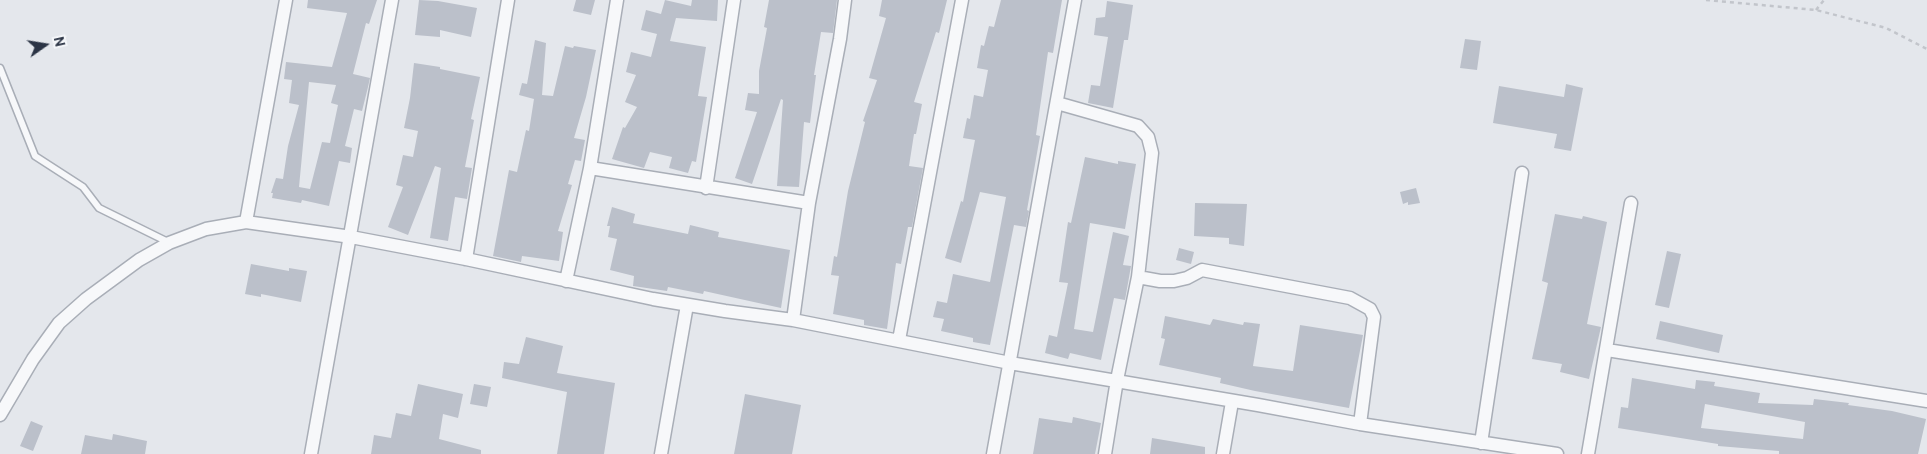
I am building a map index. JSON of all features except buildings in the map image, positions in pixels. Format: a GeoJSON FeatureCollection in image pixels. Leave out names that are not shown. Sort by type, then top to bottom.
{"type":"FeatureCollection","features":[{"type":"Feature","properties":{"kind":"street"},"geometry":{"type":"LineString","coordinates":[[246,222],[286,0]]}},
{"type":"Feature","properties":{"kind":"street"},"geometry":{"type":"LineString","coordinates":[[312,454],[392,0]]}},
{"type":"Feature","properties":{"kind":"street"},"geometry":{"type":"LineString","coordinates":[[466,259],[508,0]]}},
{"type":"Feature","properties":{"kind":"street"},"geometry":{"type":"LineString","coordinates":[[566,281],[590,168],[617,0]]}},
{"type":"Feature","properties":{"kind":"street"},"geometry":{"type":"LineString","coordinates":[[706,188],[734,0]]}},
{"type":"Feature","properties":{"kind":"street"},"geometry":{"type":"LineString","coordinates":[[793,320],[809,202],[840,39],[845,0]]}},
{"type":"Feature","properties":{"kind":"street"},"geometry":{"type":"LineString","coordinates":[[899,340],[962,0]]}},
{"type":"Feature","properties":{"kind":"street"},"geometry":{"type":"LineString","coordinates":[[993,454],[1058,103],[1075,0]]}},
{"type":"Feature","properties":{"kind":"street"},"geometry":{"type":"LineString","coordinates":[[1058,103],[1138,126],[1148,137],[1152,153],[1138,277],[1117,380],[1105,454]]}},
{"type":"Feature","properties":{"kind":"street"},"geometry":{"type":"LineString","coordinates":[[590,168],[706,188],[809,202]]}},
{"type":"Feature","properties":{"kind":"street"},"geometry":{"type":"LineString","coordinates":[[1481,443],[1522,173]]}},
{"type":"Feature","properties":{"kind":"street"},"geometry":{"type":"LineString","coordinates":[[1588,454],[1631,203]]}},
{"type":"Feature","properties":{"kind":"street"},"geometry":{"type":"LineString","coordinates":[[0,415],[33,359],[59,324],[86,299],[139,260],[169,243],[206,229],[246,222],[351,237],[687,305],[793,320],[1010,363],[1117,380],[1360,424],[1557,454]]}},
{"type":"Feature","properties":{"kind":"street"},"geometry":{"type":"LineString","coordinates":[[1138,277],[1160,281],[1174,281],[1187,278],[1202,270],[1350,298],[1370,309],[1374,317],[1360,424]]}},
{"type":"Feature","properties":{"kind":"street"},"geometry":{"type":"LineString","coordinates":[[661,454],[687,305]]}},
{"type":"Feature","properties":{"kind":"street"},"geometry":{"type":"LineString","coordinates":[[1607,350],[1927,401]]}},
{"type":"Feature","properties":{"kind":"street"},"geometry":{"type":"LineString","coordinates":[[1223,454],[1232,402]]}},
{"type":"Feature","properties":{"kind":"lane"},"geometry":{"type":"LineString","coordinates":[[0,68],[34,156],[83,187],[99,208],[169,243]]}},
{"type":"Feature","properties":{"kind":"path"},"geometry":{"type":"LineString","coordinates":[[1706,0],[1816,10],[1886,28],[1927,49]]}},
{"type":"Feature","properties":{"kind":"path"},"geometry":{"type":"LineString","coordinates":[[1816,10],[1824,0]]}}]}
